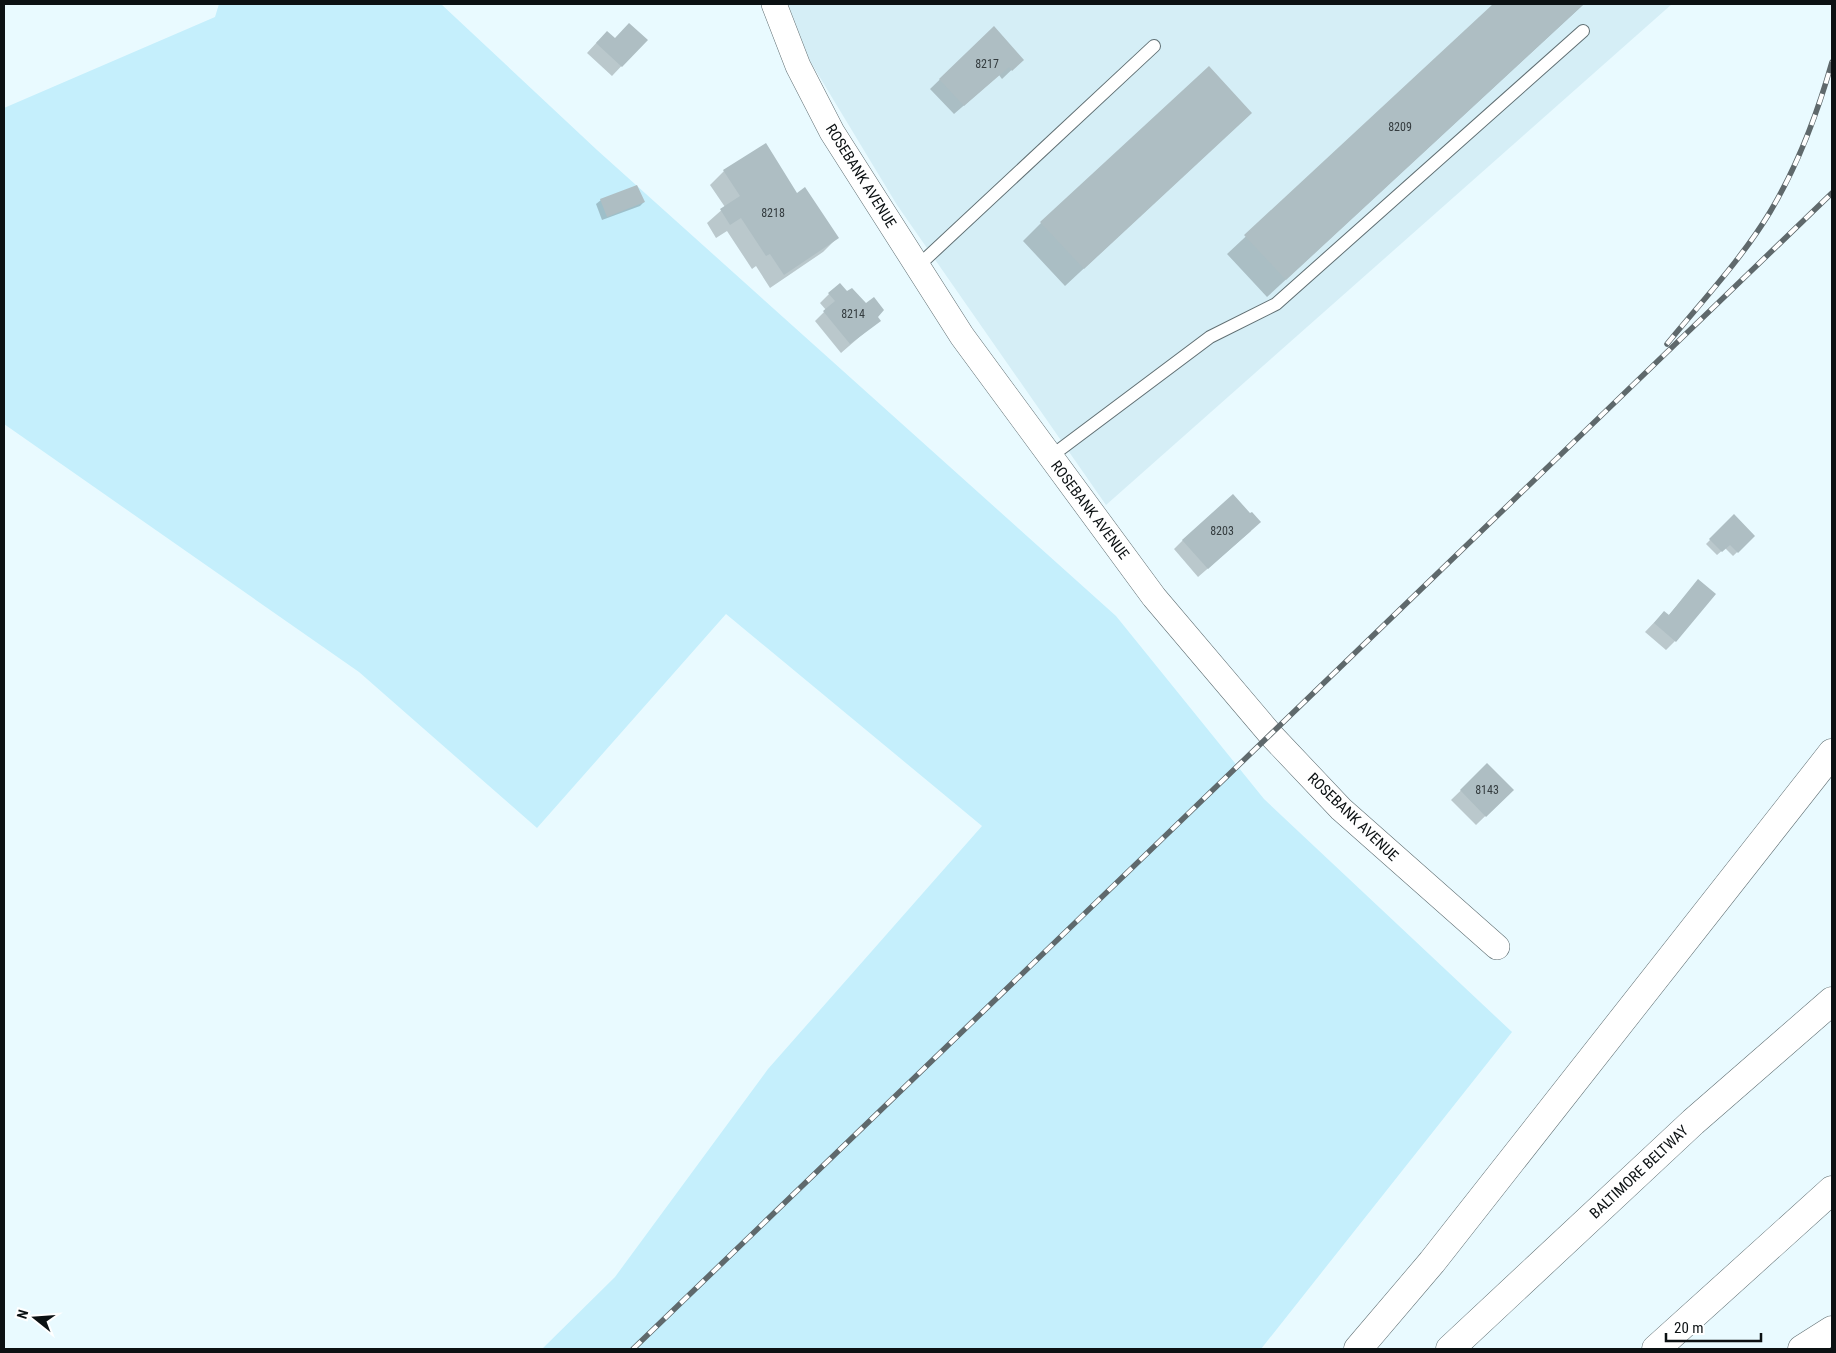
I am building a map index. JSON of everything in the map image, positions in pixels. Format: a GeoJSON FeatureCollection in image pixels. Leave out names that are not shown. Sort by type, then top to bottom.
{"type":"FeatureCollection","features":[{"type":"Feature","properties":{"kind":"highway"},"geometry":{"type":"LineString","coordinates":[[1358,1349],[1432,1262],[1832,753]]}},
{"type":"Feature","properties":{"kind":"highway","name":"BALTIMORE BELTWAY"},"geometry":{"type":"LineString","coordinates":[[1450,1349],[1693,1122],[1832,1001]]}},
{"type":"Feature","properties":{"kind":"highway"},"geometry":{"type":"LineString","coordinates":[[1656,1349],[1832,1190]]}},
{"type":"Feature","properties":{"kind":"highway"},"geometry":{"type":"LineString","coordinates":[[1802,1349],[1832,1330]]}},
{"type":"Feature","properties":{"kind":"street","name":"ROSEBANK AVENUE"},"geometry":{"type":"LineString","coordinates":[[774,4],[798,66],[832,132],[962,336],[1154,597],[1271,735],[1341,809],[1497,947]]}},
{"type":"Feature","properties":{"kind":"lane"},"geometry":{"type":"LineString","coordinates":[[1050,457],[1210,337],[1276,304],[1583,31]]}},
{"type":"Feature","properties":{"kind":"lane"},"geometry":{"type":"LineString","coordinates":[[918,266],[1154,46]]}},
{"type":"Feature","properties":{"kind":"shaded area"},"geometry":{"type":"Polygon","coordinates":[[[219,4],[441,4],[597,150],[1116,616],[1264,799],[1512,1032],[1261,1349],[542,1349],[615,1277],[768,1069],[982,826],[726,614],[537,828],[359,672],[4,424],[4,108],[215,17],[219,4]]]}},
{"type":"Feature","properties":{"kind":"shaded area"},"geometry":{"type":"Polygon","coordinates":[[[788,4],[1672,4],[1106,505],[897,205],[810,61],[788,4]]]}},
{"type":"Feature","properties":{"kind":"building"},"geometry":{"type":"Polygon","coordinates":[[[1493,4],[1584,4],[1286,280],[1244,235],[1493,4]]]}},
{"type":"Feature","properties":{"kind":"building"},"geometry":{"type":"Polygon","coordinates":[[[629,23],[648,40],[622,67],[596,43],[607,31],[615,38],[629,23]]]}},
{"type":"Feature","properties":{"kind":"building"},"geometry":{"type":"Polygon","coordinates":[[[994,26],[1024,60],[1012,71],[1009,67],[964,106],[939,79],[994,26]]]}},
{"type":"Feature","properties":{"kind":"building"},"geometry":{"type":"Polygon","coordinates":[[[1209,66],[1252,113],[1084,269],[1040,222],[1209,66]]]}},
{"type":"Feature","properties":{"kind":"building"},"geometry":{"type":"Polygon","coordinates":[[[766,143],[797,193],[805,187],[839,238],[784,275],[770,254],[766,256],[741,218],[730,225],[720,209],[740,196],[723,170],[766,143]]]}},
{"type":"Feature","properties":{"kind":"building"},"geometry":{"type":"Polygon","coordinates":[[[637,185],[645,202],[607,217],[600,199],[637,185]]]}},
{"type":"Feature","properties":{"kind":"building"},"geometry":{"type":"Polygon","coordinates":[[[840,283],[847,291],[852,288],[866,303],[874,297],[884,310],[878,317],[881,321],[850,344],[823,311],[835,301],[828,293],[840,283]]]}},
{"type":"Feature","properties":{"kind":"building"},"geometry":{"type":"Polygon","coordinates":[[[1233,494],[1261,522],[1208,569],[1182,540],[1233,494]]]}},
{"type":"Feature","properties":{"kind":"building"},"geometry":{"type":"Polygon","coordinates":[[[1734,514],[1755,536],[1738,553],[1730,545],[1722,552],[1709,539],[1734,514]]]}},
{"type":"Feature","properties":{"kind":"building"},"geometry":{"type":"Polygon","coordinates":[[[1698,579],[1716,594],[1676,642],[1654,623],[1664,611],[1669,615],[1698,579]]]}},
{"type":"Feature","properties":{"kind":"building"},"geometry":{"type":"Polygon","coordinates":[[[1487,763],[1514,790],[1486,817],[1460,790],[1487,763]]]}},
{"type":"Feature","properties":{"kind":"railway"},"geometry":{"type":"LineString","coordinates":[[1667,344],[1734,264],[1770,212],[1806,139],[1832,62]]}},
{"type":"Feature","properties":{"kind":"railway"},"geometry":{"type":"LineString","coordinates":[[633,1349],[1832,193]]}}]}
